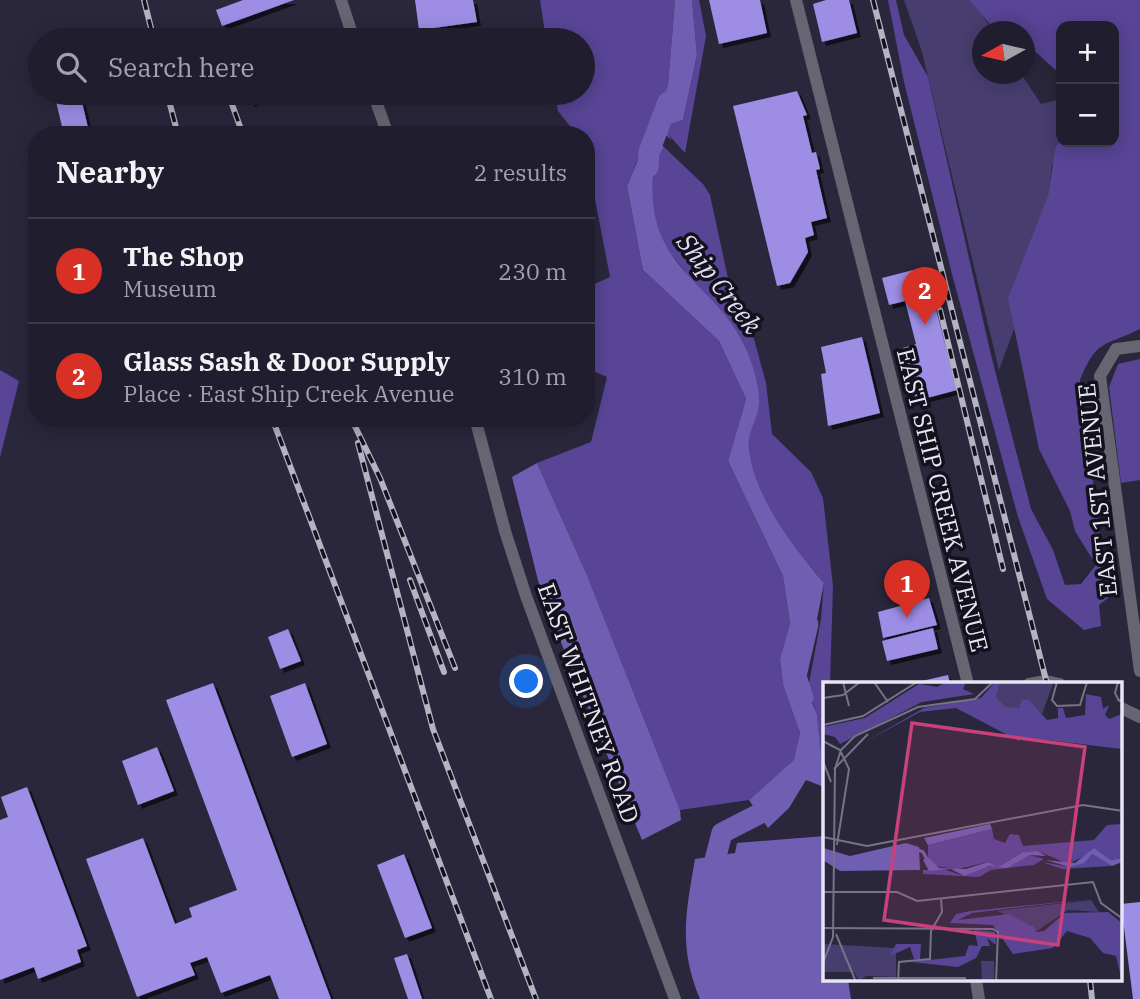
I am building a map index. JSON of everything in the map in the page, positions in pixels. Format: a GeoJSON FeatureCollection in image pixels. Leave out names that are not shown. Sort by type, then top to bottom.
{"type":"FeatureCollection","features":[{"type":"Feature","properties":{"kind":"street"},"geometry":{"type":"LineString","coordinates":[[341,0],[350,28]]}},
{"type":"Feature","properties":{"kind":"street","name":"EAST SHIP CREEK AVENUE"},"geometry":{"type":"LineString","coordinates":[[796,0],[967,682]]}},
{"type":"Feature","properties":{"kind":"street"},"geometry":{"type":"LineString","coordinates":[[377,105],[385,126]]}},
{"type":"Feature","properties":{"kind":"street","name":"EAST 1ST AVENUE"},"geometry":{"type":"LineString","coordinates":[[1140,346],[1116,349],[1100,376],[1140,671]]}},
{"type":"Feature","properties":{"kind":"street","name":"EAST WHITNEY ROAD"},"geometry":{"type":"LineString","coordinates":[[477,427],[526,596],[676,999]]}},
{"type":"Feature","properties":{"kind":"street"},"geometry":{"type":"LineString","coordinates":[[1122,708],[1140,717]]}},
{"type":"Feature","properties":{"kind":"shaded area"},"geometry":{"type":"Polygon","coordinates":[[[540,0],[675,0],[668,85],[627,186],[643,270],[719,341],[746,399],[728,461],[783,576],[790,623],[780,660],[783,685],[800,733],[795,760],[749,800],[680,810],[587,575],[537,463],[591,442],[607,377],[595,372],[595,284],[610,277],[595,199],[595,126],[570,126],[558,111],[557,105],[595,105],[595,28],[544,28],[540,0]]]}},
{"type":"Feature","properties":{"kind":"shaded area"},"geometry":{"type":"Polygon","coordinates":[[[675,0],[692,0],[697,55],[683,120],[671,124],[666,132],[672,140],[652,124],[668,85],[675,0]]]}},
{"type":"Feature","properties":{"kind":"shaded area"},"geometry":{"type":"Polygon","coordinates":[[[692,0],[699,0],[706,36],[685,153],[666,132],[671,124],[683,120],[697,55],[692,0]]]}},
{"type":"Feature","properties":{"kind":"shaded area"},"geometry":{"type":"Polygon","coordinates":[[[888,0],[896,0],[904,35],[928,77],[991,355],[1031,509],[1053,550],[1065,585],[1081,584],[1096,565],[1075,531],[1070,511],[1039,449],[1008,298],[1048,196],[1056,145],[1119,147],[1119,21],[1056,21],[1056,70],[1035,51],[1035,21],[987,21],[969,0],[1140,0],[1140,329],[1102,346],[1091,357],[1080,380],[1108,598],[1099,605],[1101,626],[1084,630],[1047,599],[1018,517],[953,278],[904,82],[888,0]]]}},
{"type":"Feature","properties":{"kind":"shaded area"},"geometry":{"type":"Polygon","coordinates":[[[904,0],[972,0],[986,21],[972,21],[972,84],[1028,84],[1041,104],[1056,100],[1056,147],[1073,147],[1052,164],[1042,253],[999,370],[922,52],[904,0]]]}},
{"type":"Feature","properties":{"kind":"shaded area"},"geometry":{"type":"Polygon","coordinates":[[[648,136],[664,147],[655,167],[652,194],[658,226],[666,246],[734,327],[753,367],[759,404],[749,444],[752,468],[778,521],[824,583],[817,619],[795,664],[817,714],[823,787],[806,780],[789,808],[768,828],[749,800],[794,760],[800,733],[783,685],[780,659],[790,623],[783,576],[728,461],[746,399],[719,341],[643,270],[627,186],[648,136]]]}},
{"type":"Feature","properties":{"kind":"shaded area"},"geometry":{"type":"Polygon","coordinates":[[[664,147],[703,184],[710,195],[731,292],[754,339],[766,383],[772,434],[811,472],[823,498],[833,586],[830,682],[823,682],[823,785],[817,714],[808,689],[821,619],[824,583],[787,535],[755,478],[748,441],[759,404],[685,271],[657,232],[653,214],[652,184],[664,147]]]}},
{"type":"Feature","properties":{"kind":"shaded area"},"geometry":{"type":"Polygon","coordinates":[[[1140,359],[1140,480],[1121,483],[1109,387],[1118,364],[1140,359]]]}},
{"type":"Feature","properties":{"kind":"shaded area"},"geometry":{"type":"Polygon","coordinates":[[[0,370],[19,381],[0,457],[0,370]]]}},
{"type":"Feature","properties":{"kind":"shaded area"},"geometry":{"type":"Polygon","coordinates":[[[537,463],[587,575],[680,810],[681,820],[642,840],[542,596],[512,477],[537,463]]]}},
{"type":"Feature","properties":{"kind":"shaded area"},"geometry":{"type":"Polygon","coordinates":[[[823,836],[823,982],[848,982],[851,999],[700,999],[686,946],[687,913],[695,859],[735,853],[737,843],[823,836]]]}},
{"type":"Feature","properties":{"kind":"building"},"geometry":{"type":"Polygon","coordinates":[[[243,0],[294,0],[222,26],[216,10],[243,0]]]}},
{"type":"Feature","properties":{"kind":"building"},"geometry":{"type":"Polygon","coordinates":[[[415,0],[473,0],[477,22],[419,28],[415,0]]]}},
{"type":"Feature","properties":{"kind":"building"},"geometry":{"type":"Polygon","coordinates":[[[709,0],[760,0],[767,33],[719,44],[709,0]]]}},
{"type":"Feature","properties":{"kind":"building"},"geometry":{"type":"Polygon","coordinates":[[[826,0],[849,0],[857,33],[822,42],[813,4],[826,0]]]}},
{"type":"Feature","properties":{"kind":"building"},"geometry":{"type":"Polygon","coordinates":[[[797,91],[807,115],[803,116],[812,153],[816,152],[820,169],[816,170],[827,218],[811,222],[814,235],[805,238],[808,252],[790,283],[777,286],[733,106],[797,91]]]}},
{"type":"Feature","properties":{"kind":"building"},"geometry":{"type":"Polygon","coordinates":[[[57,105],[83,105],[88,126],[62,126],[57,105]]]}},
{"type":"Feature","properties":{"kind":"building"},"geometry":{"type":"Polygon","coordinates":[[[925,267],[957,390],[916,401],[903,348],[916,344],[905,301],[889,305],[882,278],[925,267]]]}},
{"type":"Feature","properties":{"kind":"building"},"geometry":{"type":"Polygon","coordinates":[[[862,337],[880,413],[828,426],[821,374],[826,373],[821,347],[862,337]]]}},
{"type":"Feature","properties":{"kind":"building"},"geometry":{"type":"Polygon","coordinates":[[[929,598],[937,625],[883,638],[878,612],[929,598]]]}},
{"type":"Feature","properties":{"kind":"building"},"geometry":{"type":"Polygon","coordinates":[[[933,628],[938,649],[887,661],[882,641],[933,628]]]}},
{"type":"Feature","properties":{"kind":"building"},"geometry":{"type":"Polygon","coordinates":[[[288,629],[301,661],[280,669],[268,637],[288,629]]]}},
{"type":"Feature","properties":{"kind":"building"},"geometry":{"type":"Polygon","coordinates":[[[948,675],[950,682],[917,682],[948,675]]]}},
{"type":"Feature","properties":{"kind":"building"},"geometry":{"type":"Polygon","coordinates":[[[213,683],[331,999],[279,999],[270,975],[221,993],[207,957],[190,963],[195,975],[137,997],[86,859],[143,838],[175,924],[192,917],[189,908],[237,890],[166,700],[213,683]]]}},
{"type":"Feature","properties":{"kind":"building"},"geometry":{"type":"Polygon","coordinates":[[[305,683],[327,744],[292,757],[270,696],[305,683]]]}},
{"type":"Feature","properties":{"kind":"building"},"geometry":{"type":"Polygon","coordinates":[[[157,747],[174,791],[138,805],[122,761],[157,747]]]}},
{"type":"Feature","properties":{"kind":"building"},"geometry":{"type":"Polygon","coordinates":[[[27,787],[87,946],[77,950],[81,962],[38,979],[34,967],[0,980],[0,820],[8,817],[1,797],[27,787]]]}},
{"type":"Feature","properties":{"kind":"building"},"geometry":{"type":"Polygon","coordinates":[[[404,854],[432,928],[405,938],[377,865],[404,854]]]}},
{"type":"Feature","properties":{"kind":"building"},"geometry":{"type":"Polygon","coordinates":[[[1140,902],[1140,999],[1133,999],[1122,904],[1140,902]]]}},
{"type":"Feature","properties":{"kind":"building"},"geometry":{"type":"Polygon","coordinates":[[[407,954],[422,999],[408,999],[394,958],[407,954]]]}},
{"type":"Feature","properties":{"kind":"waterway","name":"Ship Creek"},"geometry":{"type":"LineString","coordinates":[[648,167],[649,152],[668,102]]}},
{"type":"Feature","properties":{"kind":"waterway","name":"Ship Creek"},"geometry":{"type":"LineString","coordinates":[[803,698],[796,676],[808,624]]}},
{"type":"Feature","properties":{"kind":"waterway","name":"Ship Creek"},"geometry":{"type":"LineString","coordinates":[[709,883],[722,833],[759,814],[780,795]]}},
{"type":"Feature","properties":{"kind":"railway"},"geometry":{"type":"LineString","coordinates":[[144,0],[151,28]]}},
{"type":"Feature","properties":{"kind":"railway"},"geometry":{"type":"LineString","coordinates":[[873,0],[1046,682]]}},
{"type":"Feature","properties":{"kind":"railway"},"geometry":{"type":"LineString","coordinates":[[170,105],[176,126]]}},
{"type":"Feature","properties":{"kind":"railway"},"geometry":{"type":"LineString","coordinates":[[232,105],[240,126]]}},
{"type":"Feature","properties":{"kind":"railway"},"geometry":{"type":"LineString","coordinates":[[940,310],[1003,569]]}},
{"type":"Feature","properties":{"kind":"railway"},"geometry":{"type":"LineString","coordinates":[[275,427],[491,999]]}},
{"type":"Feature","properties":{"kind":"railway"},"geometry":{"type":"LineString","coordinates":[[355,427],[380,478],[455,668]]}},
{"type":"Feature","properties":{"kind":"railway"},"geometry":{"type":"LineString","coordinates":[[358,443],[433,729],[536,999]]}},
{"type":"Feature","properties":{"kind":"railway"},"geometry":{"type":"LineString","coordinates":[[410,580],[444,672]]}},
{"type":"Feature","properties":{"kind":"railway"},"geometry":{"type":"LineString","coordinates":[[1090,982],[1092,999]]}},
{"type":"Feature","properties":{"kind":"place","name":"Glass Sash & Door Supply"},"geometry":{"type":"Point","coordinates":[925,325]}},
{"type":"Feature","properties":{"kind":"place","name":"The Shop"},"geometry":{"type":"Point","coordinates":[907,618]}}]}
